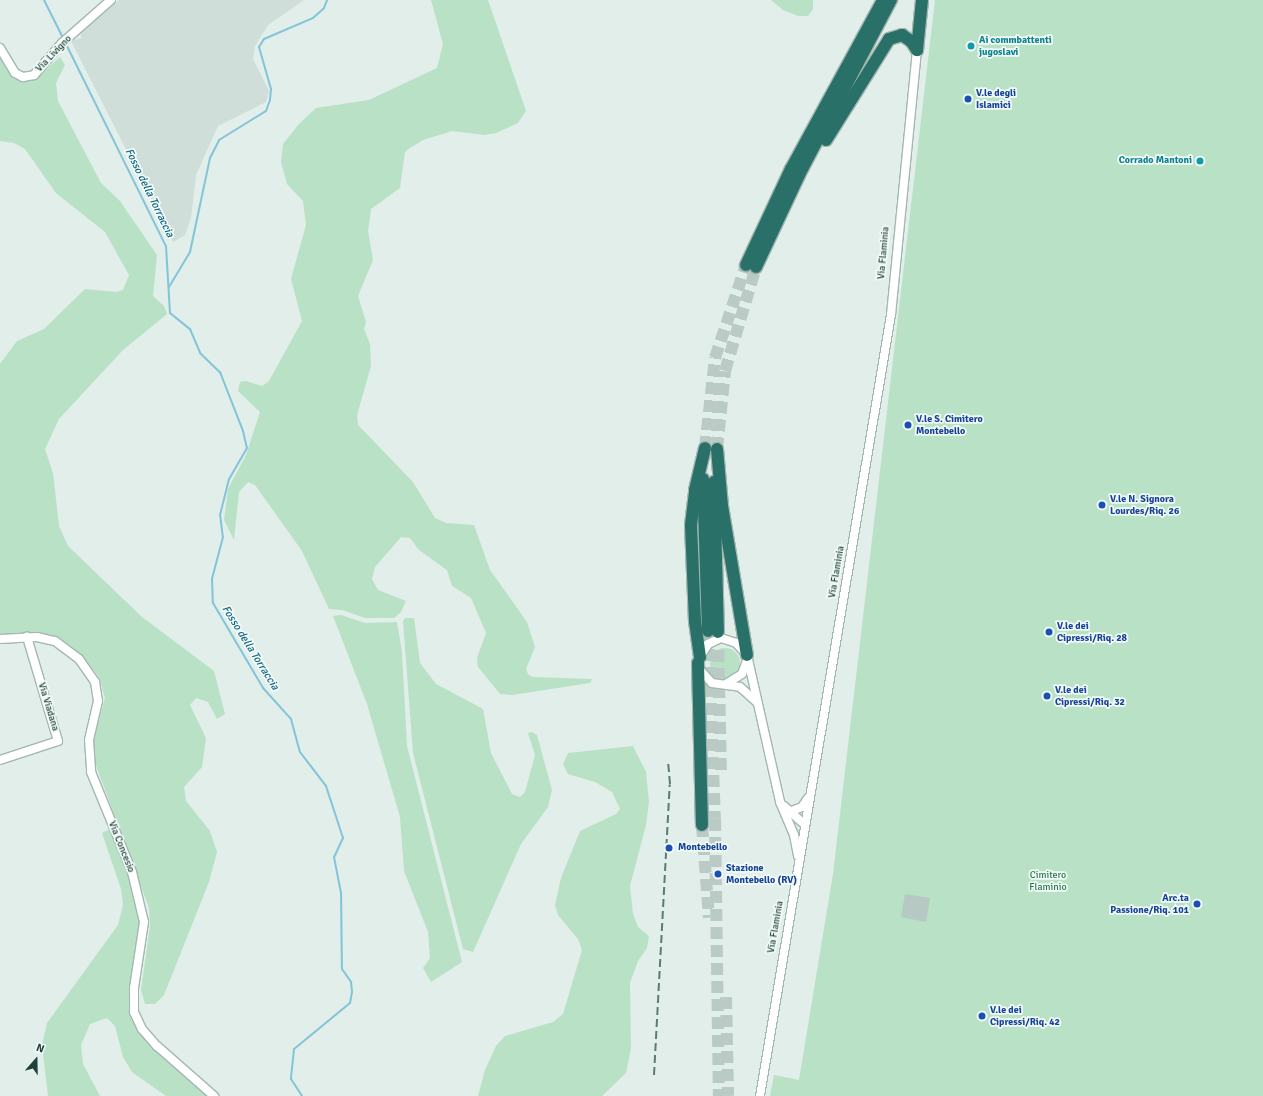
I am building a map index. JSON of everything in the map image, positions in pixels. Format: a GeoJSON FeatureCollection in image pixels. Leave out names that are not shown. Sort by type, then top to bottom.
{"type":"FeatureCollection","features":[{"type":"Feature","properties":{"kind":"highway"},"geometry":{"type":"LineString","coordinates":[[883,0],[791,169],[751,266],[891,0]]}},
{"type":"Feature","properties":{"kind":"highway"},"geometry":{"type":"LineString","coordinates":[[917,50],[922,0]]}},
{"type":"Feature","properties":{"kind":"highway"},"geometry":{"type":"LineString","coordinates":[[798,175],[814,160],[889,39],[902,35],[911,41],[917,50]]}},
{"type":"Feature","properties":{"kind":"highway"},"geometry":{"type":"LineString","coordinates":[[711,449],[713,505],[713,632]]}},
{"type":"Feature","properties":{"kind":"highway"},"geometry":{"type":"LineString","coordinates":[[711,449],[747,654]]}},
{"type":"Feature","properties":{"kind":"highway"},"geometry":{"type":"LineString","coordinates":[[702,825],[699,660],[695,622],[692,525],[695,490],[711,449]]}},
{"type":"Feature","properties":{"kind":"street","name":"Via Livigno"},"geometry":{"type":"LineString","coordinates":[[0,48],[12,70],[26,77],[39,71],[62,43],[111,0]]}},
{"type":"Feature","properties":{"kind":"street","name":"Via Flaminia"},"geometry":{"type":"LineString","coordinates":[[760,1096],[891,315],[917,50]]}},
{"type":"Feature","properties":{"kind":"street","name":"Via Concesio"},"geometry":{"type":"LineString","coordinates":[[0,639],[27,637],[49,639],[65,647],[83,664],[95,682],[98,701],[89,740],[91,772],[132,872],[144,922],[134,988],[134,1012],[142,1029],[157,1046],[214,1096]]}},
{"type":"Feature","properties":{"kind":"street","name":"Via Viadana"},"geometry":{"type":"LineString","coordinates":[[0,760],[58,741],[27,637]]}},
{"type":"Feature","properties":{"kind":"street"},"geometry":{"type":"LineString","coordinates":[[758,703],[745,689],[724,685],[706,679],[699,660],[708,644],[721,638],[736,643],[747,654],[758,703],[775,780],[780,802],[788,816],[800,861]]}},
{"type":"Feature","properties":{"kind":"street"},"geometry":{"type":"LineString","coordinates":[[724,685],[735,681],[742,674],[747,654]]}},
{"type":"Feature","properties":{"kind":"street"},"geometry":{"type":"LineString","coordinates":[[788,816],[802,807],[811,792]]}},
{"type":"Feature","properties":{"kind":"street"},"geometry":{"type":"LineString","coordinates":[[788,816],[805,829]]}},
{"type":"Feature","properties":{"kind":"shaded area"},"geometry":{"type":"Polygon","coordinates":[[[119,0],[304,0],[268,25],[255,46],[253,59],[269,91],[266,102],[218,126],[196,175],[191,218],[185,235],[173,242],[71,41],[81,38],[81,32],[119,0]]]}},
{"type":"Feature","properties":{"kind":"green space"},"geometry":{"type":"Polygon","coordinates":[[[431,0],[488,0],[526,111],[518,123],[496,133],[485,135],[452,131],[423,140],[410,148],[405,152],[400,188],[371,209],[368,231],[373,260],[358,296],[366,322],[364,329],[370,344],[371,366],[357,415],[358,425],[413,482],[435,518],[446,523],[474,525],[490,570],[527,622],[535,647],[526,669],[528,674],[532,677],[592,679],[590,683],[512,695],[500,694],[478,667],[477,658],[486,633],[471,598],[452,586],[447,570],[419,550],[410,538],[401,537],[375,567],[372,579],[378,590],[406,601],[401,612],[394,618],[365,618],[342,610],[329,609],[302,551],[255,485],[248,482],[239,492],[234,540],[224,520],[228,489],[246,455],[260,412],[238,391],[240,382],[246,381],[262,386],[269,381],[302,321],[291,279],[306,225],[303,201],[287,184],[281,162],[283,144],[299,124],[316,108],[369,100],[437,68],[443,44],[431,0]]]}},
{"type":"Feature","properties":{"kind":"green space"},"geometry":{"type":"Polygon","coordinates":[[[771,0],[813,0],[813,9],[808,16],[798,16],[783,10],[771,0]]]}},
{"type":"Feature","properties":{"kind":"green space","name":"Cimitero Flaminio"},"geometry":{"type":"Polygon","coordinates":[[[935,0],[1263,0],[1263,1096],[770,1096],[774,1075],[799,1080],[833,874],[935,0]]]}},
{"type":"Feature","properties":{"kind":"green space"},"geometry":{"type":"Polygon","coordinates":[[[0,53],[15,78],[25,81],[38,77],[60,57],[65,65],[56,83],[58,101],[101,183],[120,201],[157,255],[153,296],[164,306],[167,314],[123,350],[59,419],[45,449],[53,473],[59,526],[68,546],[142,617],[214,671],[225,714],[217,719],[208,702],[196,698],[190,705],[206,738],[202,767],[184,787],[186,801],[210,831],[217,852],[209,882],[164,995],[155,1004],[145,1004],[141,990],[150,926],[149,908],[95,763],[92,746],[105,698],[99,677],[82,655],[60,638],[41,633],[0,635],[0,364],[17,341],[44,329],[85,289],[116,292],[123,290],[129,275],[105,232],[56,193],[25,149],[14,143],[0,141],[0,53]]]}},
{"type":"Feature","properties":{"kind":"green space"},"geometry":{"type":"Polygon","coordinates":[[[341,615],[365,623],[397,622],[402,652],[407,746],[462,962],[431,982],[423,968],[430,958],[428,932],[404,871],[400,817],[367,704],[333,616],[341,615]]]}},
{"type":"Feature","properties":{"kind":"green space"},"geometry":{"type":"Polygon","coordinates":[[[405,618],[414,618],[420,663],[436,684],[483,709],[491,753],[512,794],[520,797],[525,792],[535,755],[528,733],[532,732],[537,735],[552,790],[548,807],[521,844],[473,952],[463,949],[413,753],[403,621],[405,618]]]}},
{"type":"Feature","properties":{"kind":"green space"},"geometry":{"type":"Polygon","coordinates":[[[725,648],[736,652],[740,663],[736,674],[725,678],[714,674],[710,663],[714,652],[725,648]]]}},
{"type":"Feature","properties":{"kind":"green space"},"geometry":{"type":"Polygon","coordinates":[[[633,746],[646,772],[649,802],[646,825],[630,886],[633,914],[638,927],[649,936],[647,948],[638,961],[630,983],[631,1048],[626,1073],[602,1096],[478,1096],[485,1070],[496,1046],[505,1036],[553,1022],[563,1014],[582,950],[578,939],[558,915],[555,905],[561,878],[580,831],[616,814],[620,809],[612,792],[595,782],[568,774],[563,764],[568,753],[633,746]]]}},
{"type":"Feature","properties":{"kind":"green space"},"geometry":{"type":"Polygon","coordinates":[[[112,828],[138,897],[141,915],[131,983],[130,1012],[135,1025],[151,1044],[209,1096],[166,1096],[132,1072],[123,1057],[115,1026],[107,1018],[90,1024],[81,1045],[83,1064],[100,1096],[48,1096],[42,1045],[47,1023],[118,925],[123,905],[121,889],[102,833],[112,828]]]}},
{"type":"Feature","properties":{"kind":"building"},"geometry":{"type":"Polygon","coordinates":[[[905,894],[930,898],[926,922],[901,917],[905,894]]]}},
{"type":"Feature","properties":{"kind":"waterway","name":"Fosso della Torraccia"},"geometry":{"type":"LineString","coordinates":[[44,0],[63,38]]}},
{"type":"Feature","properties":{"kind":"waterway"},"geometry":{"type":"LineString","coordinates":[[169,287],[190,252],[210,158],[219,140],[266,111],[270,100],[271,89],[259,47],[264,39],[313,18],[324,8],[327,0]]}},
{"type":"Feature","properties":{"kind":"waterway","name":"Fosso della Torraccia"},"geometry":{"type":"LineString","coordinates":[[65,42],[166,246],[170,313],[190,329],[200,353],[220,372],[243,431],[247,448],[229,479],[220,514],[223,537],[212,579],[213,603],[263,688],[291,719],[300,752],[326,786],[343,838],[334,857],[341,892],[342,969],[351,982],[352,992],[350,1003],[294,1049],[291,1079],[302,1096]]}},
{"type":"Feature","properties":{"kind":"tunnel"},"geometry":{"type":"LineString","coordinates":[[705,448],[715,358],[746,265]]}},
{"type":"Feature","properties":{"kind":"tunnel"},"geometry":{"type":"LineString","coordinates":[[717,449],[725,371],[756,267]]}},
{"type":"Feature","properties":{"kind":"tunnel"},"geometry":{"type":"LineString","coordinates":[[708,631],[715,819],[719,1096]]}},
{"type":"Feature","properties":{"kind":"tunnel"},"geometry":{"type":"LineString","coordinates":[[718,632],[721,775]]}},
{"type":"Feature","properties":{"kind":"tunnel"},"geometry":{"type":"LineString","coordinates":[[702,825],[709,918]]}},
{"type":"Feature","properties":{"kind":"tunnel"},"geometry":{"type":"LineString","coordinates":[[726,997],[728,1096]]}},
{"type":"Feature","properties":{"kind":"railway"},"geometry":{"type":"LineString","coordinates":[[654,1075],[670,784],[668,760]]}},
{"type":"Feature","properties":{"kind":"place","name":"Ai commbattenti jugoslavi"},"geometry":{"type":"Point","coordinates":[971,46]}},
{"type":"Feature","properties":{"kind":"place","name":"V.le degli Islamici"},"geometry":{"type":"Point","coordinates":[968,99]}},
{"type":"Feature","properties":{"kind":"place","name":"Corrado Mantoni"},"geometry":{"type":"Point","coordinates":[1200,161]}},
{"type":"Feature","properties":{"kind":"place","name":"V.le S. Cimitero Montebello"},"geometry":{"type":"Point","coordinates":[908,425]}},
{"type":"Feature","properties":{"kind":"place","name":"V.le N. Signora Lourdes/Riq. 26"},"geometry":{"type":"Point","coordinates":[1102,505]}},
{"type":"Feature","properties":{"kind":"place","name":"V.le dei Cipressi/Riq. 28"},"geometry":{"type":"Point","coordinates":[1049,632]}},
{"type":"Feature","properties":{"kind":"place","name":"V.le dei Cipressi/Riq. 32"},"geometry":{"type":"Point","coordinates":[1047,696]}},
{"type":"Feature","properties":{"kind":"place","name":"Montebello"},"geometry":{"type":"Point","coordinates":[669,848]}},
{"type":"Feature","properties":{"kind":"place","name":"Stazione Montebello (RV)"},"geometry":{"type":"Point","coordinates":[718,874]}},
{"type":"Feature","properties":{"kind":"place","name":"Arc.ta Passione/Riq. 101"},"geometry":{"type":"Point","coordinates":[1197,904]}},
{"type":"Feature","properties":{"kind":"place","name":"V.le dei Cipressi/Riq. 42"},"geometry":{"type":"Point","coordinates":[982,1016]}}]}
